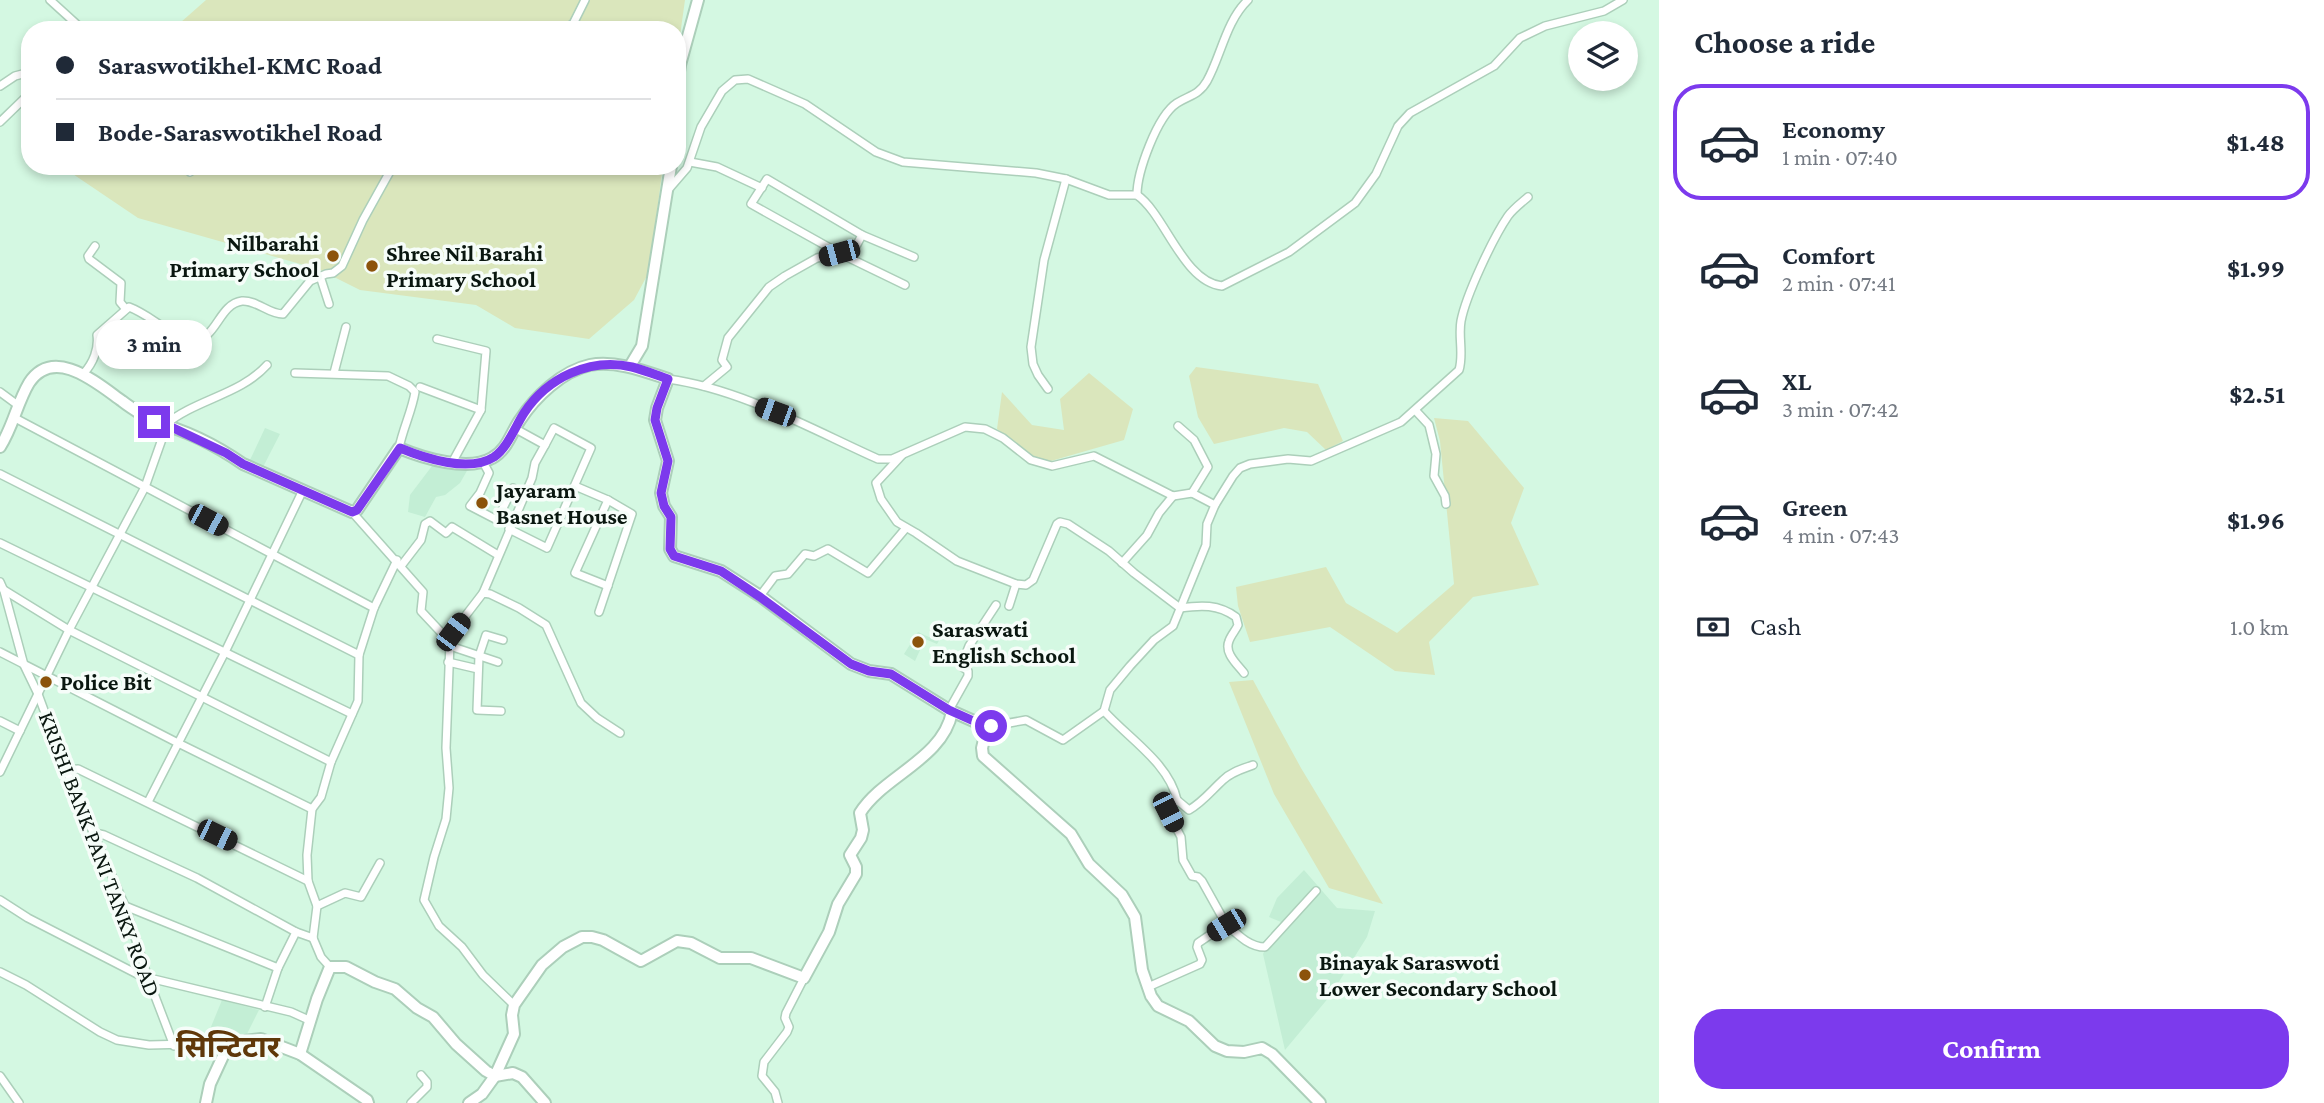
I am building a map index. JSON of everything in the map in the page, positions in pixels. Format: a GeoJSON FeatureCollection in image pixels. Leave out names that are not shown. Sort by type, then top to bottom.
{"type":"FeatureCollection","features":[{"type":"Feature","properties":{"kind":"street"},"geometry":{"type":"LineString","coordinates":[[50,0],[73,21]]}},
{"type":"Feature","properties":{"kind":"street"},"geometry":{"type":"LineString","coordinates":[[574,21],[585,0]]}},
{"type":"Feature","properties":{"kind":"street"},"geometry":{"type":"LineString","coordinates":[[686,43],[698,0]]}},
{"type":"Feature","properties":{"kind":"street"},"geometry":{"type":"LineString","coordinates":[[1248,0],[1237,10],[1224,45],[1199,93],[1175,104],[1156,131],[1138,174],[1137,195],[1152,211],[1179,253],[1211,285],[1222,286],[1289,252],[1355,203],[1376,174],[1398,126],[1410,113],[1494,66],[1520,38],[1545,26],[1604,11],[1623,0]]}},
{"type":"Feature","properties":{"kind":"street"},"geometry":{"type":"LineString","coordinates":[[0,86],[21,74]]}},
{"type":"Feature","properties":{"kind":"street"},"geometry":{"type":"LineString","coordinates":[[686,168],[701,127],[722,91],[735,80],[748,79],[805,104],[876,152],[903,162],[998,168],[1066,179],[1109,195],[1137,195]]}},
{"type":"Feature","properties":{"kind":"street"},"geometry":{"type":"LineString","coordinates":[[0,122],[21,102]]}},
{"type":"Feature","properties":{"kind":"street"},"geometry":{"type":"LineString","coordinates":[[690,162],[718,167],[762,188]]}},
{"type":"Feature","properties":{"kind":"street"},"geometry":{"type":"LineString","coordinates":[[84,373],[94,356],[98,344],[97,335],[125,308],[136,309],[171,331],[196,340],[211,332],[226,309],[237,302],[250,302],[283,314],[310,281],[333,273],[342,266],[388,175]]}},
{"type":"Feature","properties":{"kind":"street"},"geometry":{"type":"LineString","coordinates":[[630,366],[642,346],[670,175]]}},
{"type":"Feature","properties":{"kind":"street"},"geometry":{"type":"LineString","coordinates":[[667,190],[682,175]]}},
{"type":"Feature","properties":{"kind":"street"},"geometry":{"type":"LineString","coordinates":[[905,285],[839,253],[751,204],[767,179],[862,235],[914,257]]}},
{"type":"Feature","properties":{"kind":"street"},"geometry":{"type":"LineString","coordinates":[[1048,389],[1032,363],[1031,347],[1044,260],[1066,179]]}},
{"type":"Feature","properties":{"kind":"street"},"geometry":{"type":"LineString","coordinates":[[668,379],[655,420],[668,461],[661,493],[664,506],[671,517],[670,549],[674,556],[721,571],[851,664],[869,671],[891,674],[950,711],[987,727],[1026,720],[1063,740],[1104,711],[1110,690],[1154,640],[1173,626],[1206,545],[1207,524],[1233,476],[1250,464],[1288,459],[1311,461],[1401,422],[1459,370],[1461,323],[1465,306],[1496,236],[1510,213],[1528,197]]}},
{"type":"Feature","properties":{"kind":"street"},"geometry":{"type":"LineString","coordinates":[[704,386],[727,367],[722,360],[728,338],[769,287],[817,258],[854,250],[862,235]]}},
{"type":"Feature","properties":{"kind":"street"},"geometry":{"type":"LineString","coordinates":[[95,246],[88,256],[89,260],[121,283],[120,302],[125,308]]}},
{"type":"Feature","properties":{"kind":"street"},"geometry":{"type":"LineString","coordinates":[[320,276],[329,304]]}},
{"type":"Feature","properties":{"kind":"street"},"geometry":{"type":"LineString","coordinates":[[334,373],[346,327]]}},
{"type":"Feature","properties":{"kind":"street"},"geometry":{"type":"LineString","coordinates":[[437,339],[486,351],[481,410],[453,461]]}},
{"type":"Feature","properties":{"kind":"street"},"geometry":{"type":"LineString","coordinates":[[0,772],[69,630],[145,487],[166,425],[178,414],[249,382],[267,365]]}},
{"type":"Feature","properties":{"kind":"street"},"geometry":{"type":"LineString","coordinates":[[400,448],[423,458],[447,463],[492,458],[504,448],[530,404],[547,388],[590,365],[630,366],[668,379],[704,386],[775,412],[878,459],[891,459],[965,427],[985,429],[1003,438],[1031,460],[1052,466],[1094,456],[1173,496],[1192,493],[1215,505]]}},
{"type":"Feature","properties":{"kind":"street"},"geometry":{"type":"LineString","coordinates":[[0,447],[29,384],[37,374],[48,368],[84,373],[144,415],[226,453],[243,464],[352,512],[423,592],[421,611],[450,644],[498,662]]}},
{"type":"Feature","properties":{"kind":"street"},"geometry":{"type":"LineString","coordinates":[[295,373],[388,376],[410,386],[415,392],[400,448],[357,510],[352,512]]}},
{"type":"Feature","properties":{"kind":"street"},"geometry":{"type":"LineString","coordinates":[[420,387],[481,410]]}},
{"type":"Feature","properties":{"kind":"street"},"geometry":{"type":"LineString","coordinates":[[0,392],[19,406]]}},
{"type":"Feature","properties":{"kind":"street"},"geometry":{"type":"LineString","coordinates":[[1416,411],[1429,425],[1436,454],[1434,476],[1446,504]]}},
{"type":"Feature","properties":{"kind":"street"},"geometry":{"type":"LineString","coordinates":[[15,418],[374,608]]}},
{"type":"Feature","properties":{"kind":"street"},"geometry":{"type":"LineString","coordinates":[[1178,426],[1194,440],[1208,467],[1192,493]]}},
{"type":"Feature","properties":{"kind":"street"},"geometry":{"type":"LineString","coordinates":[[514,428],[545,445]]}},
{"type":"Feature","properties":{"kind":"street"},"geometry":{"type":"LineString","coordinates":[[483,461],[489,473],[480,493],[469,505],[509,528],[547,548],[591,448],[554,428],[509,528],[483,593],[453,632],[450,644],[446,748],[449,788],[446,819],[424,900],[439,926],[462,947],[483,975],[514,1005]]}},
{"type":"Feature","properties":{"kind":"street"},"geometry":{"type":"LineString","coordinates":[[902,454],[876,483],[881,499],[895,521],[957,561],[1016,584],[1026,585],[1031,583],[1057,524],[1068,524],[1109,551],[1180,608],[1205,605],[1218,607],[1236,617],[1238,625],[1228,642],[1228,650],[1244,673]]}},
{"type":"Feature","properties":{"kind":"street"},"geometry":{"type":"LineString","coordinates":[[0,474],[359,655]]}},
{"type":"Feature","properties":{"kind":"street"},"geometry":{"type":"LineString","coordinates":[[575,486],[632,514],[599,612]]}},
{"type":"Feature","properties":{"kind":"street"},"geometry":{"type":"LineString","coordinates":[[497,520],[513,488]]}},
{"type":"Feature","properties":{"kind":"street"},"geometry":{"type":"LineString","coordinates":[[148,802],[225,652],[303,490]]}},
{"type":"Feature","properties":{"kind":"street"},"geometry":{"type":"LineString","coordinates":[[1122,563],[1147,535],[1158,513],[1173,496]]}},
{"type":"Feature","properties":{"kind":"street"},"geometry":{"type":"LineString","coordinates":[[608,500],[575,573],[608,586]]}},
{"type":"Feature","properties":{"kind":"street"},"geometry":{"type":"LineString","coordinates":[[492,1081],[433,1017],[416,1008],[395,989],[346,967],[330,967],[321,957],[313,938],[317,906],[309,881],[307,855],[312,809],[321,797],[331,762],[358,701],[359,655],[374,608],[399,563],[421,540],[425,524],[430,521],[446,533],[452,527],[498,555]]}},
{"type":"Feature","properties":{"kind":"street"},"geometry":{"type":"LineString","coordinates":[[760,597],[775,576],[788,574],[805,554],[814,556],[828,549],[868,573],[906,528]]}},
{"type":"Feature","properties":{"kind":"street"},"geometry":{"type":"LineString","coordinates":[[0,543],[352,714]]}},
{"type":"Feature","properties":{"kind":"street","name":"KRISHI BANK PANI TANKY ROAD"},"geometry":{"type":"LineString","coordinates":[[0,582],[24,665],[125,906],[174,1046]]}},
{"type":"Feature","properties":{"kind":"street"},"geometry":{"type":"LineString","coordinates":[[1009,606],[1016,584]]}},
{"type":"Feature","properties":{"kind":"street"},"geometry":{"type":"LineString","coordinates":[[2,590],[69,630],[331,762]]}},
{"type":"Feature","properties":{"kind":"street"},"geometry":{"type":"LineString","coordinates":[[483,593],[510,604],[546,625],[581,703],[597,718],[620,733]]}},
{"type":"Feature","properties":{"kind":"street"},"geometry":{"type":"LineString","coordinates":[[778,1103],[775,1092],[766,1082],[762,1071],[764,1062],[787,1032],[789,1027],[786,1013],[829,932],[838,904],[856,874],[856,867],[850,855],[863,830],[860,813],[870,800],[944,736],[950,711],[968,676],[968,671],[961,666],[968,646],[996,605]]}},
{"type":"Feature","properties":{"kind":"street"},"geometry":{"type":"LineString","coordinates":[[501,711],[477,710],[478,669],[486,635],[503,640]]}},
{"type":"Feature","properties":{"kind":"street"},"geometry":{"type":"LineString","coordinates":[[0,652],[312,809]]}},
{"type":"Feature","properties":{"kind":"street"},"geometry":{"type":"LineString","coordinates":[[448,662],[478,669]]}},
{"type":"Feature","properties":{"kind":"street"},"geometry":{"type":"LineString","coordinates":[[1104,711],[1159,768],[1171,785],[1177,800],[1189,810],[1201,803],[1223,780],[1236,771],[1253,765]]}},
{"type":"Feature","properties":{"kind":"street"},"geometry":{"type":"LineString","coordinates":[[0,721],[20,731]]}},
{"type":"Feature","properties":{"kind":"street"},"geometry":{"type":"LineString","coordinates":[[987,727],[982,748],[983,757],[1071,834],[1089,864],[1122,895],[1129,906],[1138,928],[1139,951],[1147,987],[1158,1006],[1189,1021],[1215,1046],[1227,1051],[1244,1052],[1262,1048],[1272,1054],[1320,1103]]}},
{"type":"Feature","properties":{"kind":"street"},"geometry":{"type":"LineString","coordinates":[[66,770],[78,769],[309,881]]}},
{"type":"Feature","properties":{"kind":"street"},"geometry":{"type":"LineString","coordinates":[[1177,800],[1168,812],[1181,837],[1183,860],[1192,876],[1202,881],[1226,925],[1242,939],[1259,948],[1265,947],[1316,891]]}},
{"type":"Feature","properties":{"kind":"street"},"geometry":{"type":"LineString","coordinates":[[95,833],[197,878],[296,932],[313,938]]}},
{"type":"Feature","properties":{"kind":"street"},"geometry":{"type":"LineString","coordinates":[[317,906],[345,893],[361,897],[380,863]]}},
{"type":"Feature","properties":{"kind":"street"},"geometry":{"type":"LineString","coordinates":[[0,900],[29,918],[148,978],[291,1012],[311,1021]]}},
{"type":"Feature","properties":{"kind":"street"},"geometry":{"type":"LineString","coordinates":[[125,906],[278,968]]}},
{"type":"Feature","properties":{"kind":"street"},"geometry":{"type":"LineString","coordinates":[[1147,987],[1200,964],[1202,960],[1198,943],[1226,925]]}},
{"type":"Feature","properties":{"kind":"street"},"geometry":{"type":"LineString","coordinates":[[265,1007],[278,968],[296,932]]}},
{"type":"Feature","properties":{"kind":"street"},"geometry":{"type":"LineString","coordinates":[[469,1103],[492,1081],[514,1034],[514,1005],[542,965],[563,947],[582,937],[603,940],[641,961],[677,941],[691,943],[720,958],[751,958],[804,978]]}},
{"type":"Feature","properties":{"kind":"street"},"geometry":{"type":"LineString","coordinates":[[300,1055],[330,967]]}},
{"type":"Feature","properties":{"kind":"street"},"geometry":{"type":"LineString","coordinates":[[0,972],[117,1040],[134,1044],[174,1046],[261,1039],[300,1055],[368,1103]]}},
{"type":"Feature","properties":{"kind":"street"},"geometry":{"type":"LineString","coordinates":[[206,1103],[210,1084],[229,1043]]}},
{"type":"Feature","properties":{"kind":"street"},"geometry":{"type":"LineString","coordinates":[[492,1081],[513,1073],[522,1077],[545,1103]]}},
{"type":"Feature","properties":{"kind":"street"},"geometry":{"type":"LineString","coordinates":[[411,1103],[427,1087],[427,1082],[421,1075]]}},
{"type":"Feature","properties":{"kind":"street"},"geometry":{"type":"LineString","coordinates":[[0,1076],[19,1103]]}},
{"type":"Feature","properties":{"kind":"shaded area"},"geometry":{"type":"Polygon","coordinates":[[[206,0],[685,0],[682,21],[182,21],[206,0]]]}},
{"type":"Feature","properties":{"kind":"shaded area"},"geometry":{"type":"Polygon","coordinates":[[[74,175],[662,175],[649,272],[634,300],[589,339],[515,328],[476,305],[360,290],[318,269],[138,218],[74,175]]]}},
{"type":"Feature","properties":{"kind":"shaded area"},"geometry":{"type":"Polygon","coordinates":[[[1196,367],[1318,384],[1343,441],[1326,450],[1307,432],[1284,428],[1214,444],[1198,417],[1189,376],[1196,367]]]}},
{"type":"Feature","properties":{"kind":"shaded area"},"geometry":{"type":"Polygon","coordinates":[[[1089,373],[1133,409],[1124,440],[1051,461],[1032,456],[997,429],[1002,392],[1032,425],[1064,430],[1060,399],[1089,373]]]}},
{"type":"Feature","properties":{"kind":"shaded area"},"geometry":{"type":"Polygon","coordinates":[[[1434,418],[1468,421],[1524,488],[1511,523],[1539,585],[1473,597],[1429,642],[1435,675],[1395,671],[1330,627],[1250,642],[1238,606],[1236,587],[1326,567],[1346,603],[1397,633],[1454,584],[1440,441],[1434,418]]]}},
{"type":"Feature","properties":{"kind":"shaded area"},"geometry":{"type":"Polygon","coordinates":[[[265,428],[280,434],[262,469],[249,462],[265,428]]]}},
{"type":"Feature","properties":{"kind":"shaded area"},"geometry":{"type":"Polygon","coordinates":[[[432,466],[468,469],[460,483],[445,495],[436,497],[425,517],[408,512],[410,495],[432,466]]]}},
{"type":"Feature","properties":{"kind":"shaded area","name":"Saraswati English School"},"geometry":{"type":"Polygon","coordinates":[[[937,627],[944,631],[937,644],[925,639],[915,661],[904,654],[918,632],[931,638],[937,627]]]}},
{"type":"Feature","properties":{"kind":"shaded area"},"geometry":{"type":"Polygon","coordinates":[[[1253,680],[1301,768],[1383,904],[1329,888],[1274,794],[1229,682],[1253,680]]]}},
{"type":"Feature","properties":{"kind":"shaded area","name":"Binayak Saraswoti Lower Secondary School"},"geometry":{"type":"Polygon","coordinates":[[[1304,870],[1337,908],[1375,911],[1367,937],[1330,996],[1285,1050],[1263,954],[1281,922],[1269,917],[1277,898],[1304,870]]]}},
{"type":"Feature","properties":{"kind":"shaded area"},"geometry":{"type":"Polygon","coordinates":[[[222,1000],[259,1010],[243,1042],[206,1039],[222,1000]]]}},
{"type":"Feature","properties":{"kind":"place","name":"Nilbarahi Primary School"},"geometry":{"type":"Point","coordinates":[333,256]}},
{"type":"Feature","properties":{"kind":"place","name":"Shree Nil Barahi Primary School"},"geometry":{"type":"Point","coordinates":[372,266]}},
{"type":"Feature","properties":{"kind":"place","name":"Jayaram Basnet House"},"geometry":{"type":"Point","coordinates":[482,503]}},
{"type":"Feature","properties":{"kind":"place","name":"Saraswati English School"},"geometry":{"type":"Point","coordinates":[918,642]}},
{"type":"Feature","properties":{"kind":"place","name":"Police Bit"},"geometry":{"type":"Point","coordinates":[46,682]}},
{"type":"Feature","properties":{"kind":"place","name":"Binayak Saraswoti Lower Secondary School"},"geometry":{"type":"Point","coordinates":[1305,975]}},
{"type":"Feature","properties":{"kind":"district","name":"सिन्टिटार"},"geometry":{"type":"Point","coordinates":[228,1046]}},
{"type":"Feature","properties":{"kind":"route"},"geometry":{"type":"LineString","coordinates":[[154,422],[167,425],[243,464],[352,512],[357,510],[400,448],[423,458],[447,463],[492,458],[504,448],[530,404],[547,388],[590,365],[630,366],[668,379],[655,420],[668,461],[661,493],[664,506],[671,517],[670,549],[674,556],[721,571],[851,664],[869,671],[891,674],[949,710],[987,727],[991,726]]}}]}
